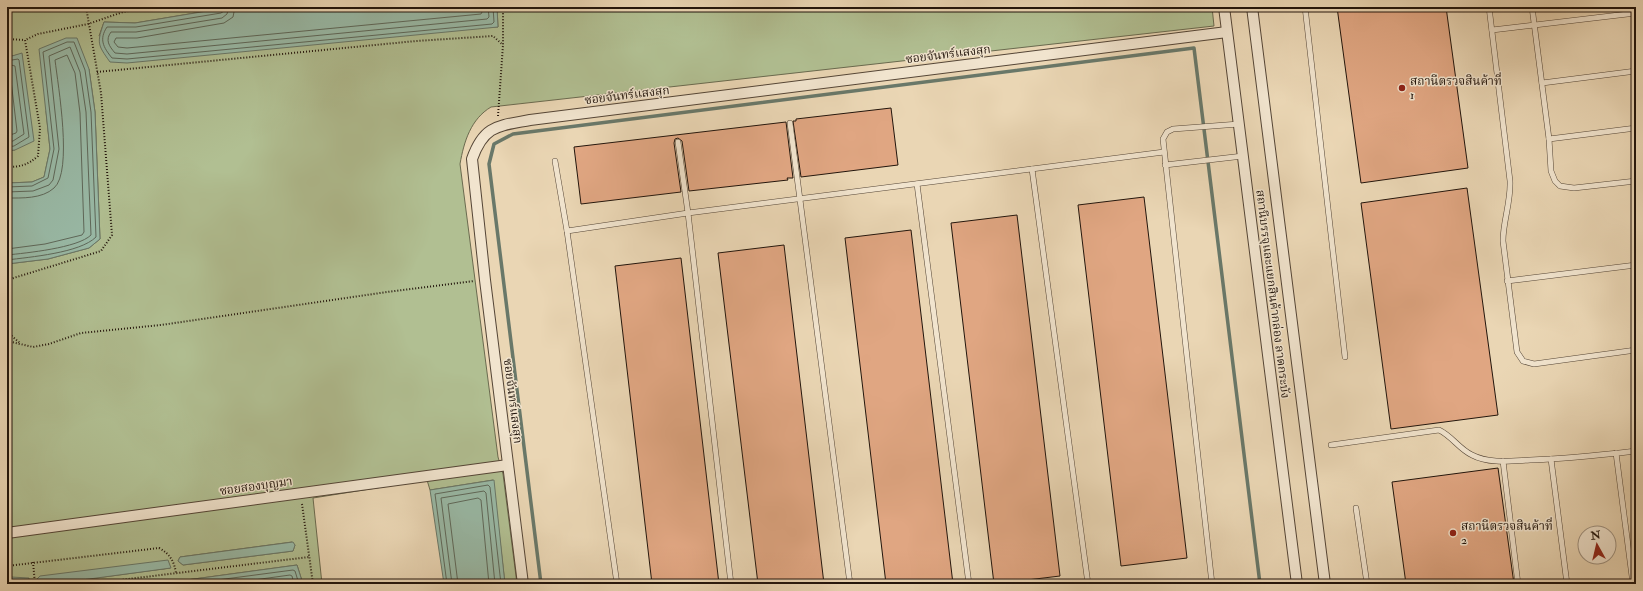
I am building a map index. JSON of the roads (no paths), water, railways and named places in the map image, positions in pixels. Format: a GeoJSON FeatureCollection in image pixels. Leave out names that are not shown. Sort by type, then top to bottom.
{"type":"FeatureCollection","features":[{"type":"Feature","properties":{"kind":"street","name":"สถานีบรรจุและแยกสินค้ากล่อง ลาดกระบัง"},"geometry":{"type":"LineString","coordinates":[[1224,7],[1297,584]]}},
{"type":"Feature","properties":{"kind":"street","name":"สถานีบรรจุและแยกสินค้ากล่อง ลาดกระบัง"},"geometry":{"type":"LineString","coordinates":[[1252,7],[1325,584]]}},
{"type":"Feature","properties":{"kind":"street","name":"ซอยจันทร์แสงสุก"},"geometry":{"type":"LineString","coordinates":[[523,584],[485,280],[472,159],[477,145],[488,132],[496,127],[530,120],[1227,32]]}},
{"type":"Feature","properties":{"kind":"street","name":"ซอยสองบุญมา"},"geometry":{"type":"LineString","coordinates":[[7,533],[508,465]]}},
{"type":"Feature","properties":{"kind":"lane"},"geometry":{"type":"LineString","coordinates":[[1305,7],[1345,357]]}},
{"type":"Feature","properties":{"kind":"lane"},"geometry":{"type":"LineString","coordinates":[[1489,7],[1510,181],[1511,195],[1503,228],[1507,281],[1517,352],[1526,362],[1538,364],[1636,350]]}},
{"type":"Feature","properties":{"kind":"lane"},"geometry":{"type":"LineString","coordinates":[[1532,7],[1549,139],[1551,171],[1555,181],[1560,186],[1574,188],[1636,181]]}},
{"type":"Feature","properties":{"kind":"lane"},"geometry":{"type":"LineString","coordinates":[[1492,30],[1636,12]]}},
{"type":"Feature","properties":{"kind":"lane"},"geometry":{"type":"LineString","coordinates":[[1542,83],[1636,71]]}},
{"type":"Feature","properties":{"kind":"lane"},"geometry":{"type":"LineString","coordinates":[[790,123],[850,584]]}},
{"type":"Feature","properties":{"kind":"lane"},"geometry":{"type":"LineString","coordinates":[[1197,584],[1212,583],[1163,139],[1167,132],[1173,129],[1239,124]]}},
{"type":"Feature","properties":{"kind":"lane"},"geometry":{"type":"LineString","coordinates":[[1549,139],[1636,128]]}},
{"type":"Feature","properties":{"kind":"lane"},"geometry":{"type":"LineString","coordinates":[[678,142],[688,213],[731,584]]}},
{"type":"Feature","properties":{"kind":"lane"},"geometry":{"type":"LineString","coordinates":[[567,230],[1164,152]]}},
{"type":"Feature","properties":{"kind":"lane"},"geometry":{"type":"LineString","coordinates":[[1165,165],[1243,156]]}},
{"type":"Feature","properties":{"kind":"lane"},"geometry":{"type":"LineString","coordinates":[[555,161],[567,230],[617,584]]}},
{"type":"Feature","properties":{"kind":"lane"},"geometry":{"type":"LineString","coordinates":[[1032,169],[1088,584]]}},
{"type":"Feature","properties":{"kind":"lane"},"geometry":{"type":"LineString","coordinates":[[917,184],[969,584]]}},
{"type":"Feature","properties":{"kind":"lane"},"geometry":{"type":"LineString","coordinates":[[1507,281],[1636,265]]}},
{"type":"Feature","properties":{"kind":"lane"},"geometry":{"type":"LineString","coordinates":[[1331,445],[1439,430],[1446,433],[1472,456],[1503,461],[1551,459],[1636,451]]}},
{"type":"Feature","properties":{"kind":"lane"},"geometry":{"type":"LineString","coordinates":[[1616,453],[1633,584]]}},
{"type":"Feature","properties":{"kind":"lane"},"geometry":{"type":"LineString","coordinates":[[1551,459],[1567,584]]}},
{"type":"Feature","properties":{"kind":"lane"},"geometry":{"type":"LineString","coordinates":[[1503,461],[1518,584]]}},
{"type":"Feature","properties":{"kind":"lane"},"geometry":{"type":"LineString","coordinates":[[1356,508],[1367,584]]}},
{"type":"Feature","properties":{"kind":"water"},"geometry":{"type":"Polygon","coordinates":[[[231,7],[497,7],[498,27],[127,63],[110,62],[101,47],[99,39],[104,22],[135,23],[231,7]]]}},
{"type":"Feature","properties":{"kind":"water"},"geometry":{"type":"Polygon","coordinates":[[[66,38],[77,38],[89,69],[95,112],[100,239],[89,248],[48,259],[7,264],[7,183],[32,182],[44,177],[50,149],[39,49],[66,38]]]}},
{"type":"Feature","properties":{"kind":"water"},"geometry":{"type":"Polygon","coordinates":[[[22,53],[34,141],[15,150],[7,151],[7,54],[12,56],[22,53]]]}},
{"type":"Feature","properties":{"kind":"water"},"geometry":{"type":"Polygon","coordinates":[[[494,480],[505,584],[444,584],[430,490],[494,480]]]}},
{"type":"Feature","properties":{"kind":"water"},"geometry":{"type":"Polygon","coordinates":[[[293,542],[295,545],[293,551],[183,565],[178,561],[180,557],[293,542]]]}},
{"type":"Feature","properties":{"kind":"water"},"geometry":{"type":"Polygon","coordinates":[[[168,560],[171,568],[52,584],[39,584],[37,579],[40,576],[168,560]]]}},
{"type":"Feature","properties":{"kind":"water"},"geometry":{"type":"Polygon","coordinates":[[[297,565],[303,584],[157,584],[297,565]]]}},
{"type":"Feature","properties":{"kind":"water"},"geometry":{"type":"Polygon","coordinates":[[[11,577],[29,578],[29,582],[27,584],[7,584],[7,579],[11,577]]]}},
{"type":"Feature","properties":{"kind":"waterway"},"geometry":{"type":"LineString","coordinates":[[541,584],[489,164],[494,144],[513,134],[1194,48],[1260,584]]}},
{"type":"Feature","properties":{"kind":"place","name":"สถานีตรวจสินค้าที่ 1"},"geometry":{"type":"Point","coordinates":[1402,88]}},
{"type":"Feature","properties":{"kind":"place","name":"สถานีตรวจสินค้าที่ 2"},"geometry":{"type":"Point","coordinates":[1453,533]}}]}
